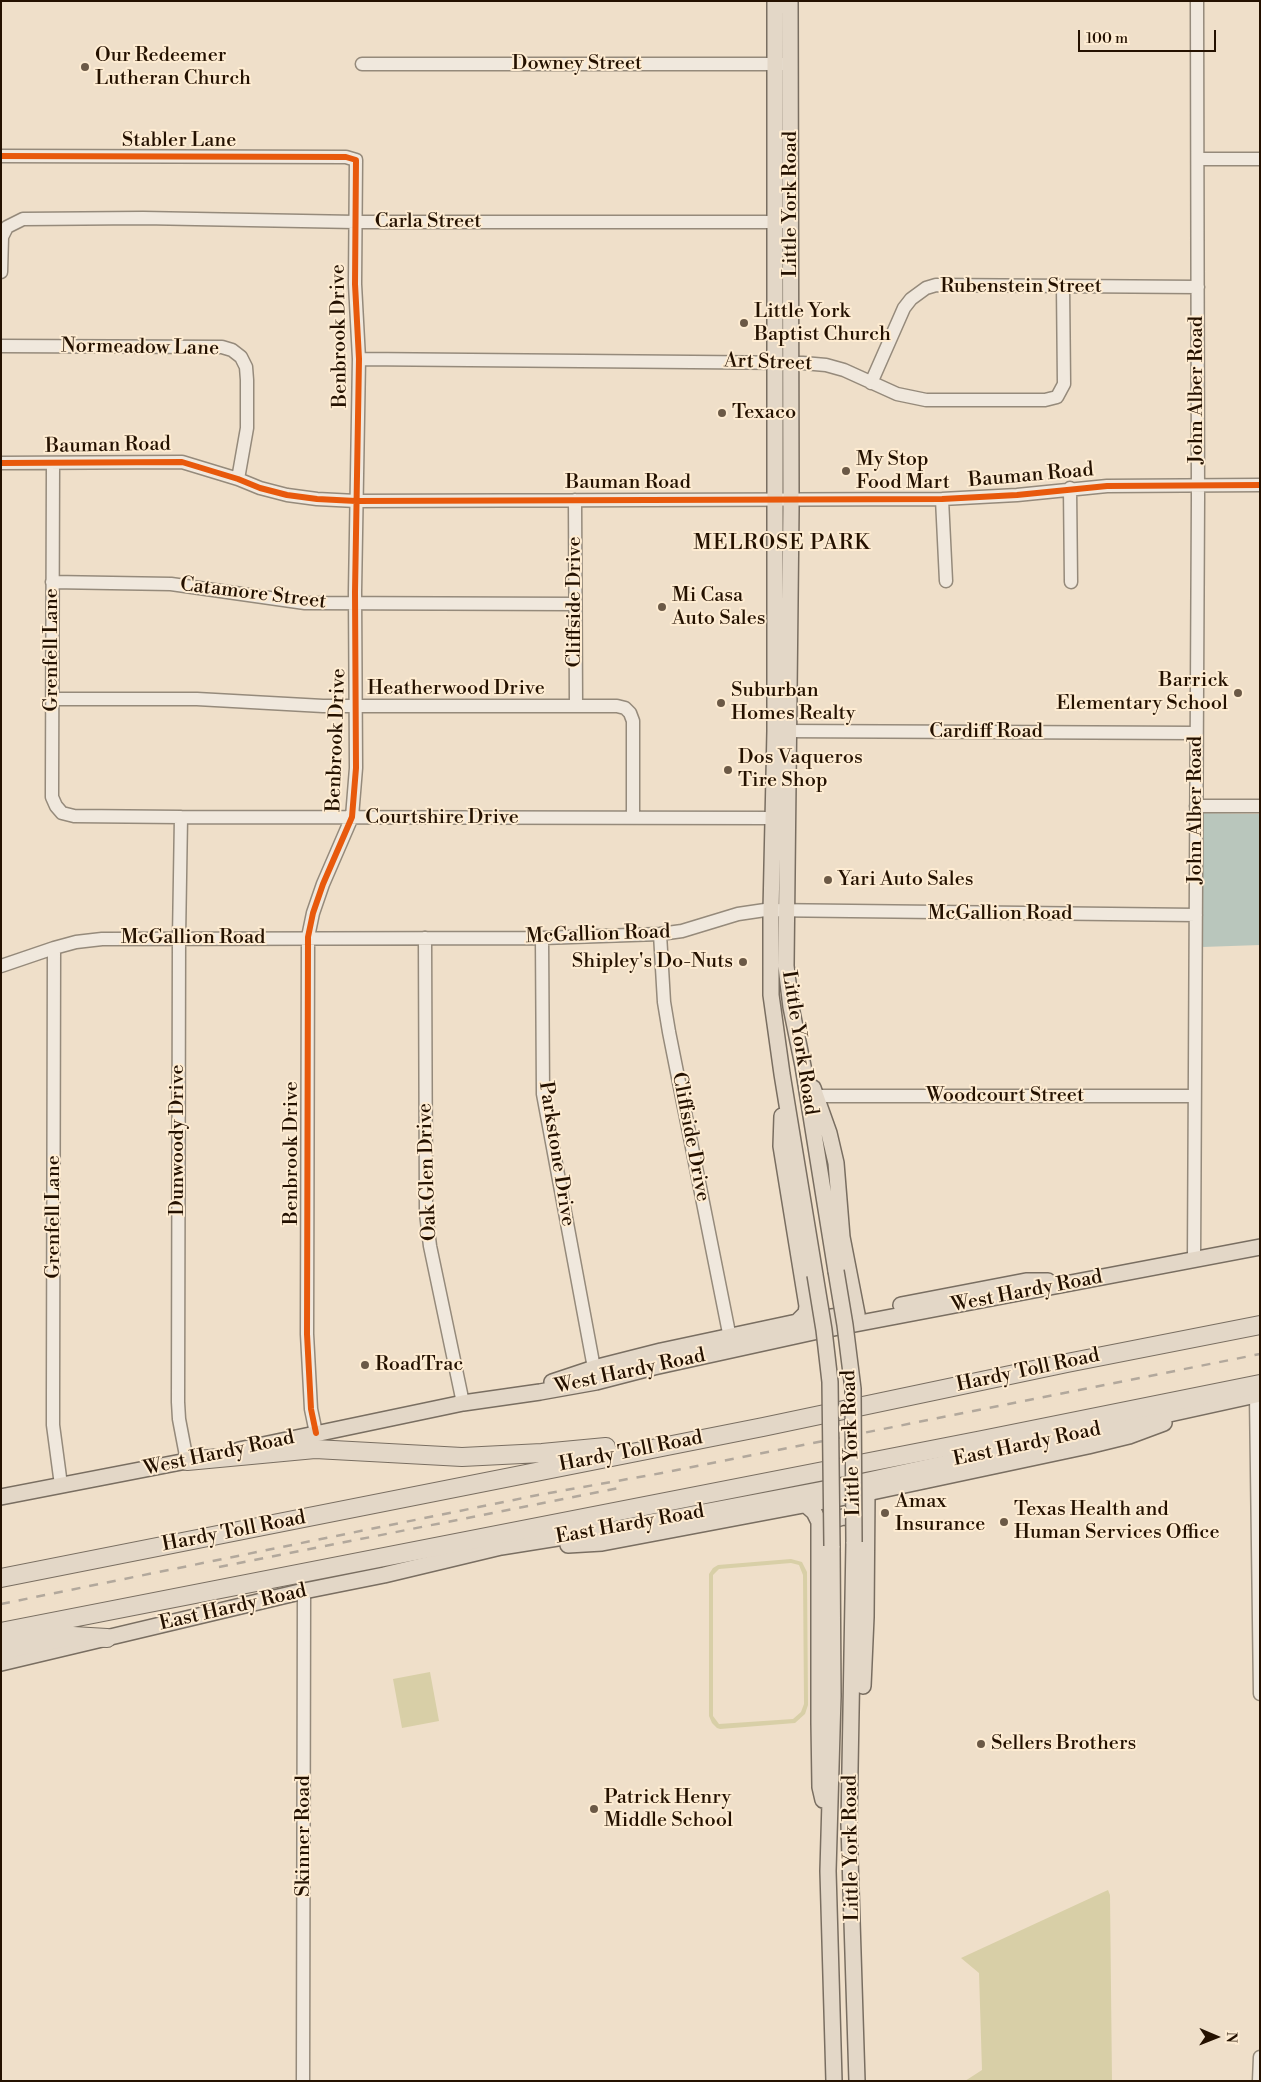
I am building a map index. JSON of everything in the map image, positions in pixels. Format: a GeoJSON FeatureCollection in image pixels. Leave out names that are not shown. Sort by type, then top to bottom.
{"type":"FeatureCollection","features":[{"type":"Feature","properties":{"kind":"highway","name":"Hardy Toll Road"},"geometry":{"type":"LineString","coordinates":[[1,1578],[716,1436],[1260,1325]]}},
{"type":"Feature","properties":{"kind":"highway"},"geometry":{"type":"LineString","coordinates":[[1,1632],[982,1440],[1259,1391]]}},
{"type":"Feature","properties":{"kind":"highway"},"geometry":{"type":"LineString","coordinates":[[187,1461],[315,1449],[373,1451],[435,1457],[487,1457],[716,1436]]}},
{"type":"Feature","properties":{"kind":"highway"},"geometry":{"type":"LineString","coordinates":[[1,1650],[73,1636],[106,1638]]}},
{"type":"Feature","properties":{"kind":"main road","name":"Little York Road"},"geometry":{"type":"LineString","coordinates":[[775,1],[783,64]]}},
{"type":"Feature","properties":{"kind":"main road","name":"Little York Road"},"geometry":{"type":"LineString","coordinates":[[790,1],[783,64],[782,731],[787,912],[786,966],[791,1007],[843,1274],[845,1326],[853,1389],[855,1483],[849,1825],[857,2080]]}},
{"type":"Feature","properties":{"kind":"main road","name":"Little York Road"},"geometry":{"type":"LineString","coordinates":[[782,731],[773,818],[772,995],[782,1074],[824,1330],[830,1382],[833,1696],[829,1849],[834,2080]]}},
{"type":"Feature","properties":{"kind":"main road"},"geometry":{"type":"LineString","coordinates":[[803,1066],[830,1133],[836,1163],[845,1295],[832,1304],[814,1303],[806,1294]]}},
{"type":"Feature","properties":{"kind":"main road"},"geometry":{"type":"LineString","coordinates":[[782,1074],[781,1146],[808,1306],[806,1313],[797,1322]]}},
{"type":"Feature","properties":{"kind":"main road","name":"West Hardy Road"},"geometry":{"type":"LineString","coordinates":[[1,1497],[187,1461],[463,1403],[596,1382],[654,1367],[824,1330],[1260,1248]]}},
{"type":"Feature","properties":{"kind":"main road"},"geometry":{"type":"LineString","coordinates":[[843,1274],[857,1314]]}},
{"type":"Feature","properties":{"kind":"main road"},"geometry":{"type":"LineString","coordinates":[[518,1394],[594,1368],[661,1351],[730,1338],[797,1322],[857,1314],[1026,1281],[1086,1281]]}},
{"type":"Feature","properties":{"kind":"main road"},"geometry":{"type":"LineString","coordinates":[[501,1548],[602,1543],[867,1493],[1120,1438],[1259,1391]]}},
{"type":"Feature","properties":{"kind":"main road","name":"East Hardy Road"},"geometry":{"type":"LineString","coordinates":[[1,1663],[304,1591],[501,1548],[614,1529],[831,1488],[1259,1391]]}},
{"type":"Feature","properties":{"kind":"main road"},"geometry":{"type":"LineString","coordinates":[[849,1825],[863,1685],[867,1493]]}},
{"type":"Feature","properties":{"kind":"main road"},"geometry":{"type":"LineString","coordinates":[[806,1504],[814,1512],[819,1522],[820,1787],[829,1826]]}},
{"type":"Feature","properties":{"kind":"main road"},"geometry":{"type":"LineString","coordinates":[[819,1535],[827,1522],[843,1517],[861,1520],[867,1528]]}},
{"type":"Feature","properties":{"kind":"main road"},"geometry":{"type":"LineString","coordinates":[[829,1849],[850,1849]]}},
{"type":"Feature","properties":{"kind":"main road"},"geometry":{"type":"LineString","coordinates":[[834,2080],[857,2080]]}},
{"type":"Feature","properties":{"kind":"street","name":"John Alber Road"},"geometry":{"type":"LineString","coordinates":[[1194,1259],[1198,287],[1197,1]]}},
{"type":"Feature","properties":{"kind":"street","name":"Downey Street"},"geometry":{"type":"LineString","coordinates":[[362,64],[783,64]]}},
{"type":"Feature","properties":{"kind":"street","name":"Stabler Lane"},"geometry":{"type":"LineString","coordinates":[[1,156],[346,157],[356,160]]}},
{"type":"Feature","properties":{"kind":"street"},"geometry":{"type":"LineString","coordinates":[[1198,159],[1260,159]]}},
{"type":"Feature","properties":{"kind":"street","name":"Benbrook Drive"},"geometry":{"type":"LineString","coordinates":[[316,1433],[311,1408],[307,1334],[308,937],[313,913],[323,884],[352,817],[356,768],[356,501],[359,359],[355,284],[356,160]]}},
{"type":"Feature","properties":{"kind":"street","name":"Carla Street"},"geometry":{"type":"LineString","coordinates":[[1,272],[2,237],[7,227],[23,219],[143,218],[355,222],[783,222]]}},
{"type":"Feature","properties":{"kind":"street","name":"Rubenstein Street"},"geometry":{"type":"LineString","coordinates":[[871,383],[904,308],[918,292],[936,286],[1198,287]]}},
{"type":"Feature","properties":{"kind":"street","name":"Art Street"},"geometry":{"type":"LineString","coordinates":[[359,359],[783,362],[826,366],[844,370],[897,394],[926,400],[1045,400],[1057,397],[1064,384],[1063,286]]}},
{"type":"Feature","properties":{"kind":"street","name":"Normeadow Lane"},"geometry":{"type":"LineString","coordinates":[[1,346],[222,347],[232,350],[241,357],[246,367],[247,380],[247,428],[238,479]]}},
{"type":"Feature","properties":{"kind":"street","name":"Bauman Road"},"geometry":{"type":"LineString","coordinates":[[1,463],[182,462],[287,495],[356,501],[942,500],[1017,495],[1070,488],[1260,485]]}},
{"type":"Feature","properties":{"kind":"street","name":"Grenfell Lane"},"geometry":{"type":"LineString","coordinates":[[53,464],[52,797],[62,813],[81,817]]}},
{"type":"Feature","properties":{"kind":"street"},"geometry":{"type":"LineString","coordinates":[[1070,488],[1071,582]]}},
{"type":"Feature","properties":{"kind":"street","name":"Cliffside Drive"},"geometry":{"type":"LineString","coordinates":[[576,500],[576,705]]}},
{"type":"Feature","properties":{"kind":"street"},"geometry":{"type":"LineString","coordinates":[[942,500],[946,581]]}},
{"type":"Feature","properties":{"kind":"street","name":"Catamore Street"},"geometry":{"type":"LineString","coordinates":[[52,582],[171,584],[284,601],[356,604],[575,604]]}},
{"type":"Feature","properties":{"kind":"street","name":"Heatherwood Drive"},"geometry":{"type":"LineString","coordinates":[[52,699],[196,699],[290,705],[355,706],[617,706],[625,708],[630,713],[633,730],[633,818]]}},
{"type":"Feature","properties":{"kind":"street","name":"Cardiff Road"},"geometry":{"type":"LineString","coordinates":[[782,731],[1196,733]]}},
{"type":"Feature","properties":{"kind":"street"},"geometry":{"type":"LineString","coordinates":[[1196,806],[1260,806]]}},
{"type":"Feature","properties":{"kind":"street","name":"Courtshire Drive"},"geometry":{"type":"LineString","coordinates":[[81,817],[773,818]]}},
{"type":"Feature","properties":{"kind":"street","name":"Dunwoody Drive"},"geometry":{"type":"LineString","coordinates":[[181,817],[178,1402],[187,1461]]}},
{"type":"Feature","properties":{"kind":"street","name":"McGallion Road"},"geometry":{"type":"LineString","coordinates":[[1,966],[54,948],[102,938],[542,938],[660,934],[682,931],[738,914],[771,911],[1196,915]]}},
{"type":"Feature","properties":{"kind":"street","name":"Cliffside Drive"},"geometry":{"type":"LineString","coordinates":[[660,934],[664,1002],[669,1032],[730,1338]]}},
{"type":"Feature","properties":{"kind":"street","name":"Oak Glen Drive"},"geometry":{"type":"LineString","coordinates":[[425,938],[426,1213],[430,1246],[463,1403]]}},
{"type":"Feature","properties":{"kind":"street","name":"Parkstone Drive"},"geometry":{"type":"LineString","coordinates":[[542,938],[543,1094],[547,1125],[594,1368]]}},
{"type":"Feature","properties":{"kind":"street","name":"Grenfell Lane"},"geometry":{"type":"LineString","coordinates":[[54,948],[53,1406],[57,1464],[61,1485]]}},
{"type":"Feature","properties":{"kind":"street","name":"Woodcourt Street"},"geometry":{"type":"LineString","coordinates":[[816,1096],[1194,1096]]}},
{"type":"Feature","properties":{"kind":"street"},"geometry":{"type":"LineString","coordinates":[[1259,1391],[1260,1694]]}},
{"type":"Feature","properties":{"kind":"street","name":"Skinner Road"},"geometry":{"type":"LineString","coordinates":[[303,2081],[304,1591]]}},
{"type":"Feature","properties":{"kind":"street"},"geometry":{"type":"LineString","coordinates":[[1259,2081],[1260,2057]]}},
{"type":"Feature","properties":{"kind":"shaded area"},"geometry":{"type":"Polygon","coordinates":[[[1202,813],[1260,814],[1260,945],[1202,947],[1202,813]]]}},
{"type":"Feature","properties":{"kind":"shaded area"},"geometry":{"type":"Polygon","coordinates":[[[791,1559],[802,1562],[807,1572],[808,1705],[805,1714],[795,1723],[720,1729],[712,1723],[709,1716],[709,1574],[718,1565],[791,1559]],[[791,1563],[719,1569],[713,1575],[713,1716],[719,1724],[793,1719],[801,1712],[804,1704],[803,1575],[799,1565],[791,1563]]]}},
{"type":"Feature","properties":{"kind":"shaded area"},"geometry":{"type":"Polygon","coordinates":[[[430,1672],[439,1721],[402,1728],[393,1679],[430,1672]]]}},
{"type":"Feature","properties":{"kind":"shaded area"},"geometry":{"type":"Polygon","coordinates":[[[1108,1890],[1110,1895],[1112,2081],[965,2081],[982,2070],[979,1973],[961,1958],[1108,1890]]]}},
{"type":"Feature","properties":{"kind":"railway"},"geometry":{"type":"LineString","coordinates":[[1,1604],[538,1495],[662,1473],[1260,1354]]}},
{"type":"Feature","properties":{"kind":"railway"},"geometry":{"type":"LineString","coordinates":[[219,1567],[619,1488]]}},
{"type":"Feature","properties":{"kind":"cycle path"},"geometry":{"type":"LineString","coordinates":[[1,156],[346,157],[356,160],[355,284],[359,359],[355,592],[356,768],[352,817],[323,884],[313,913],[308,937],[307,1334],[311,1409],[316,1433]]}},
{"type":"Feature","properties":{"kind":"cycle path"},"geometry":{"type":"LineString","coordinates":[[1,463],[182,462],[287,495],[356,501],[942,499],[1017,495],[1107,486],[1260,485]]}},
{"type":"Feature","properties":{"kind":"place","name":"Our Redeemer Lutheran Church"},"geometry":{"type":"Point","coordinates":[85,67]}},
{"type":"Feature","properties":{"kind":"place","name":"Little York Baptist Church"},"geometry":{"type":"Point","coordinates":[744,323]}},
{"type":"Feature","properties":{"kind":"place","name":"Texaco"},"geometry":{"type":"Point","coordinates":[722,413]}},
{"type":"Feature","properties":{"kind":"place","name":"My Stop Food Mart"},"geometry":{"type":"Point","coordinates":[846,471]}},
{"type":"Feature","properties":{"kind":"place","name":"Mi Casa Auto Sales"},"geometry":{"type":"Point","coordinates":[662,607]}},
{"type":"Feature","properties":{"kind":"place","name":"Barrick Elementary School"},"geometry":{"type":"Point","coordinates":[1238,693]}},
{"type":"Feature","properties":{"kind":"place","name":"Suburban Homes Realty"},"geometry":{"type":"Point","coordinates":[721,703]}},
{"type":"Feature","properties":{"kind":"place","name":"Dos Vaqueros Tire Shop"},"geometry":{"type":"Point","coordinates":[728,770]}},
{"type":"Feature","properties":{"kind":"place","name":"Yari Auto Sales"},"geometry":{"type":"Point","coordinates":[828,880]}},
{"type":"Feature","properties":{"kind":"place","name":"Shipley's Do-Nuts"},"geometry":{"type":"Point","coordinates":[743,962]}},
{"type":"Feature","properties":{"kind":"place","name":"RoadTrac"},"geometry":{"type":"Point","coordinates":[365,1365]}},
{"type":"Feature","properties":{"kind":"place","name":"Amax Insurance"},"geometry":{"type":"Point","coordinates":[885,1513]}},
{"type":"Feature","properties":{"kind":"place","name":"Texas Health and Human Services Office"},"geometry":{"type":"Point","coordinates":[1004,1522]}},
{"type":"Feature","properties":{"kind":"place","name":"Sellers Brothers"},"geometry":{"type":"Point","coordinates":[981,1744]}},
{"type":"Feature","properties":{"kind":"place","name":"Patrick Henry Middle School"},"geometry":{"type":"Point","coordinates":[594,1809]}},
{"type":"Feature","properties":{"kind":"district","name":"MELROSE PARK"},"geometry":{"type":"Point","coordinates":[782,544]}}]}
